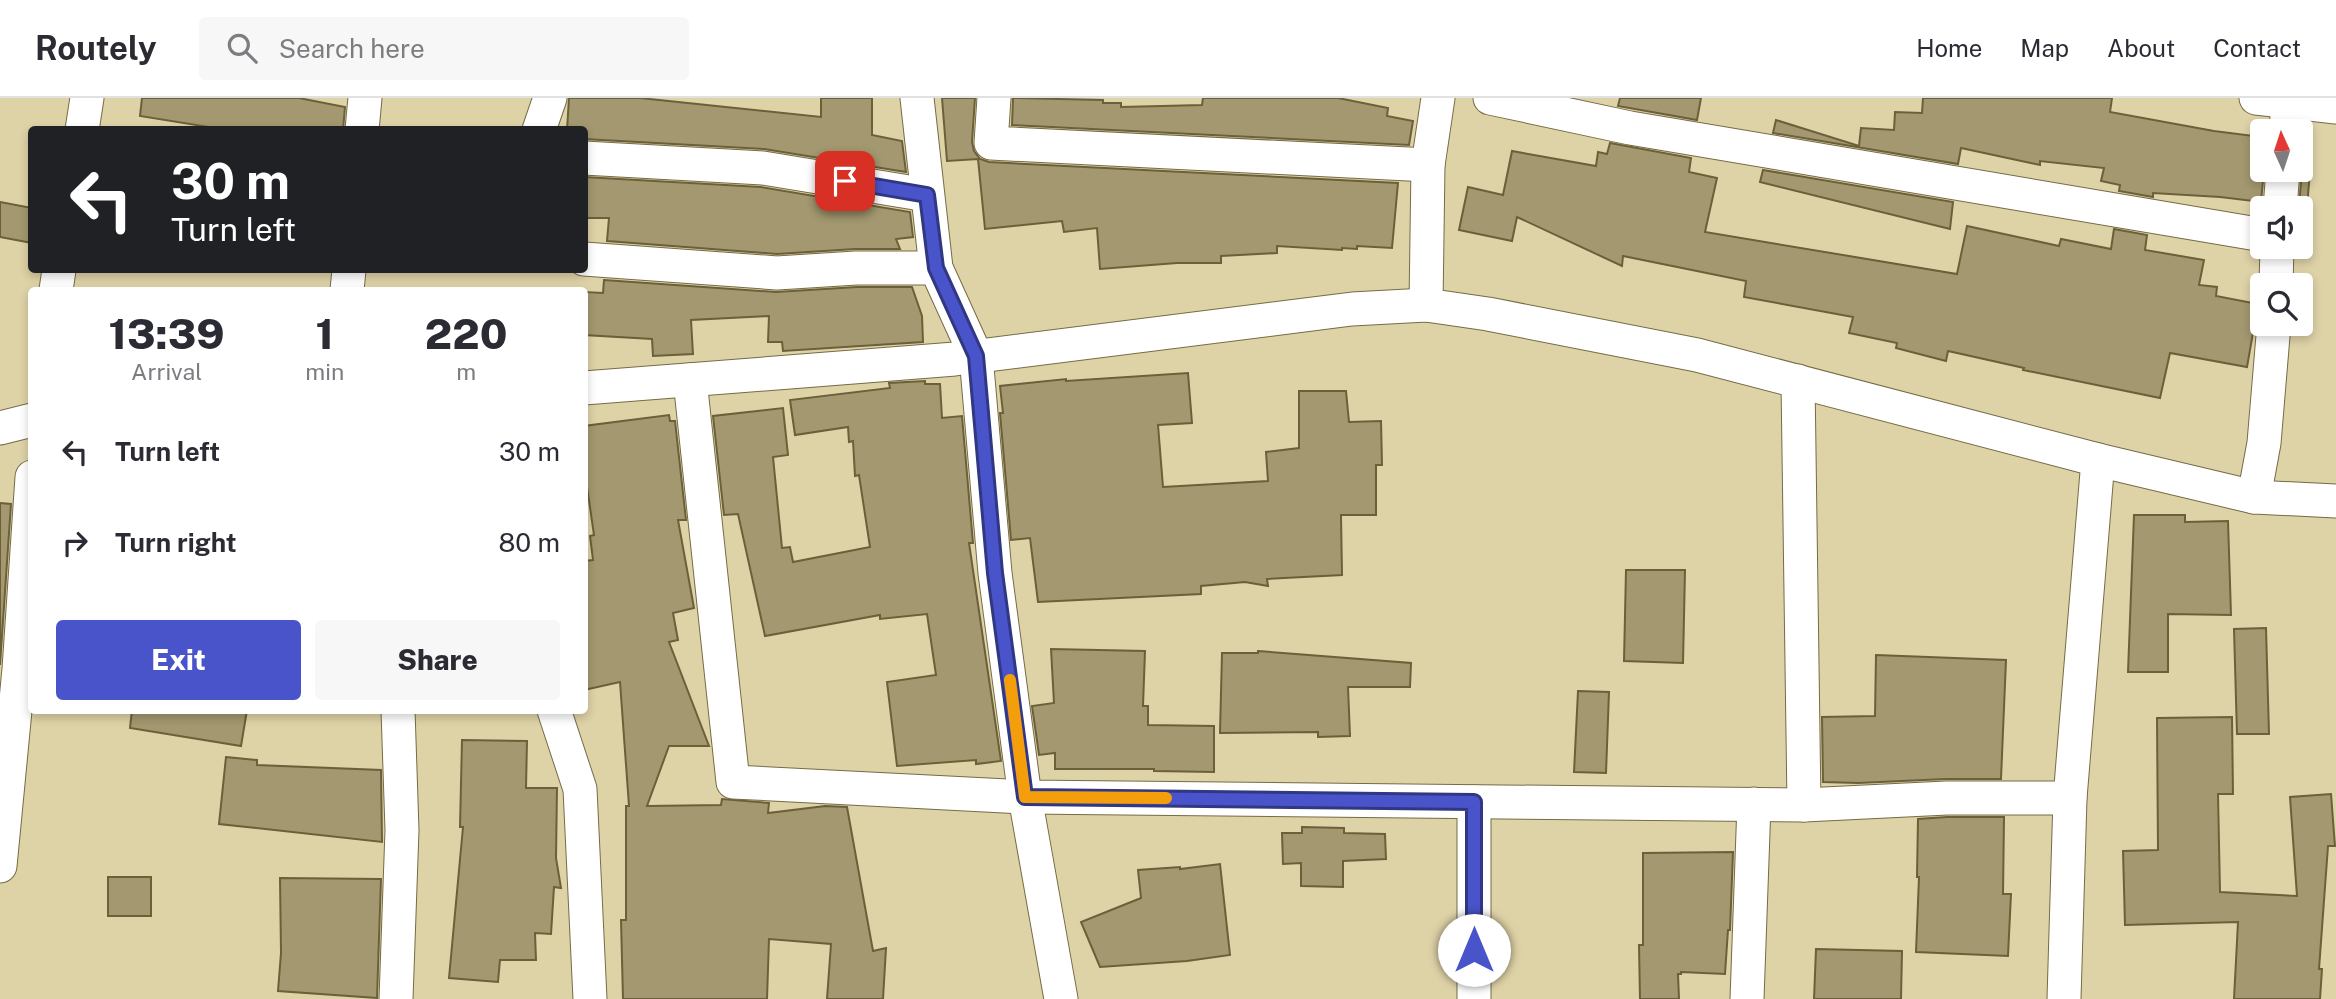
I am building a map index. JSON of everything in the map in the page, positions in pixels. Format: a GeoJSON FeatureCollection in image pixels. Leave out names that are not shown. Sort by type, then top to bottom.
{"type":"FeatureCollection","features":[{"type":"Feature","properties":{"kind":"street"},"geometry":{"type":"LineString","coordinates":[[83,126],[87,98]]}},
{"type":"Feature","properties":{"kind":"street"},"geometry":{"type":"LineString","coordinates":[[362,126],[365,98]]}},
{"type":"Feature","properties":{"kind":"street"},"geometry":{"type":"LineString","coordinates":[[540,126],[550,98]]}},
{"type":"Feature","properties":{"kind":"street"},"geometry":{"type":"LineString","coordinates":[[917,98],[936,268],[976,356],[995,573],[1025,797],[1061,999]]}},
{"type":"Feature","properties":{"kind":"street"},"geometry":{"type":"LineString","coordinates":[[994,98],[991,143],[1428,165]]}},
{"type":"Feature","properties":{"kind":"street"},"geometry":{"type":"LineString","coordinates":[[1426,305],[1428,165],[1438,98]]}},
{"type":"Feature","properties":{"kind":"street"},"geometry":{"type":"LineString","coordinates":[[1490,98],[1630,128],[2250,233]]}},
{"type":"Feature","properties":{"kind":"street"},"geometry":{"type":"LineString","coordinates":[[2256,98],[2287,117],[2336,107]]}},
{"type":"Feature","properties":{"kind":"street"},"geometry":{"type":"LineString","coordinates":[[588,158],[763,168],[927,195]]}},
{"type":"Feature","properties":{"kind":"street"},"geometry":{"type":"LineString","coordinates":[[588,259],[777,273],[856,268],[936,268]]}},
{"type":"Feature","properties":{"kind":"street"},"geometry":{"type":"LineString","coordinates":[[588,388],[976,356],[1352,309],[1426,305],[1488,314],[1697,355],[2098,460],[2254,497],[2336,501]]}},
{"type":"Feature","properties":{"kind":"street"},"geometry":{"type":"LineString","coordinates":[[2254,497],[2264,443],[2273,336]]}},
{"type":"Feature","properties":{"kind":"street"},"geometry":{"type":"LineString","coordinates":[[690,380],[733,782],[1025,797],[1804,805],[1947,797],[2070,798]]}},
{"type":"Feature","properties":{"kind":"street"},"geometry":{"type":"LineString","coordinates":[[1798,382],[1804,805]]}},
{"type":"Feature","properties":{"kind":"street"},"geometry":{"type":"LineString","coordinates":[[0,428],[28,421]]}},
{"type":"Feature","properties":{"kind":"street"},"geometry":{"type":"LineString","coordinates":[[2064,999],[2070,798],[2098,460]]}},
{"type":"Feature","properties":{"kind":"street"},"geometry":{"type":"LineString","coordinates":[[0,866],[19,669],[28,536]]}},
{"type":"Feature","properties":{"kind":"street"},"geometry":{"type":"LineString","coordinates":[[396,999],[402,830],[398,714]]}},
{"type":"Feature","properties":{"kind":"street"},"geometry":{"type":"LineString","coordinates":[[555,714],[580,789],[590,999]]}},
{"type":"Feature","properties":{"kind":"street"},"geometry":{"type":"LineString","coordinates":[[1474,802],[1474,999]]}},
{"type":"Feature","properties":{"kind":"street"},"geometry":{"type":"LineString","coordinates":[[1747,999],[1754,804]]}},
{"type":"Feature","properties":{"kind":"building"},"geometry":{"type":"Polygon","coordinates":[[[142,98],[299,98],[345,107],[343,126],[202,126],[140,116],[142,98]]]}},
{"type":"Feature","properties":{"kind":"building"},"geometry":{"type":"Polygon","coordinates":[[[569,98],[640,98],[821,117],[821,98],[872,98],[872,135],[902,141],[906,172],[764,149],[588,139],[588,126],[567,126],[569,98]]]}},
{"type":"Feature","properties":{"kind":"building"},"geometry":{"type":"Polygon","coordinates":[[[942,98],[975,98],[972,142],[980,159],[989,162],[1398,183],[1392,248],[1357,246],[1357,249],[1342,250],[1277,246],[1277,253],[1221,256],[1221,263],[1177,263],[1100,269],[1097,228],[1064,232],[1062,221],[985,229],[978,159],[947,161],[942,98]]]}},
{"type":"Feature","properties":{"kind":"building"},"geometry":{"type":"Polygon","coordinates":[[[1013,98],[1103,100],[1103,103],[1121,103],[1121,107],[1202,105],[1203,98],[1338,98],[1388,108],[1387,116],[1413,121],[1409,145],[1012,125],[1013,98]]]}},
{"type":"Feature","properties":{"kind":"building"},"geometry":{"type":"Polygon","coordinates":[[[1620,98],[1701,98],[1697,120],[1618,106],[1620,98]]]}},
{"type":"Feature","properties":{"kind":"building"},"geometry":{"type":"Polygon","coordinates":[[[1923,98],[2112,98],[2110,112],[2250,136],[2250,182],[2263,182],[2262,196],[2250,196],[2250,201],[2153,193],[2153,197],[2119,191],[2120,185],[2101,181],[2104,168],[2040,161],[2040,165],[1961,148],[1958,164],[1773,133],[1776,120],[1859,146],[1861,128],[1894,130],[1895,112],[1922,113],[1923,98]]]}},
{"type":"Feature","properties":{"kind":"building"},"geometry":{"type":"Polygon","coordinates":[[[1610,143],[1691,158],[1689,172],[1717,178],[1705,232],[1957,274],[1967,226],[2059,246],[2061,239],[2111,249],[2114,229],[2147,235],[2145,250],[2204,260],[2199,285],[2217,287],[2216,296],[2250,302],[2250,336],[2252,336],[2247,367],[2170,353],[2160,398],[2023,370],[2024,368],[1948,351],[1946,361],[1896,348],[1897,343],[1849,333],[1853,317],[1744,297],[1746,281],[1623,256],[1622,266],[1517,217],[1512,241],[1459,230],[1468,187],[1503,195],[1512,151],[1596,166],[1598,152],[1607,154],[1610,143]]]}},
{"type":"Feature","properties":{"kind":"building"},"geometry":{"type":"Polygon","coordinates":[[[1763,170],[1953,202],[1950,229],[1760,182],[1763,170]]]}},
{"type":"Feature","properties":{"kind":"building"},"geometry":{"type":"Polygon","coordinates":[[[588,177],[761,187],[910,212],[913,237],[896,239],[900,249],[777,254],[607,241],[609,218],[588,218],[588,177]]]}},
{"type":"Feature","properties":{"kind":"building"},"geometry":{"type":"Polygon","coordinates":[[[2301,182],[2309,182],[2308,196],[2300,196],[2301,182]]]}},
{"type":"Feature","properties":{"kind":"building"},"geometry":{"type":"Polygon","coordinates":[[[0,202],[28,207],[28,242],[0,237],[0,202]]]}},
{"type":"Feature","properties":{"kind":"building"},"geometry":{"type":"Polygon","coordinates":[[[604,280],[776,292],[912,287],[922,316],[923,342],[783,351],[782,342],[768,342],[769,316],[691,320],[693,354],[653,356],[652,339],[588,335],[588,292],[603,293],[604,280]]]}},
{"type":"Feature","properties":{"kind":"building"},"geometry":{"type":"Polygon","coordinates":[[[1188,373],[1192,423],[1158,425],[1163,487],[1268,481],[1266,452],[1299,448],[1299,391],[1346,391],[1349,422],[1381,421],[1382,465],[1376,465],[1376,515],[1341,515],[1342,575],[1267,579],[1268,586],[1245,582],[1201,586],[1201,594],[1038,602],[1030,538],[1011,540],[1000,386],[1066,379],[1188,373]]]}},
{"type":"Feature","properties":{"kind":"building"},"geometry":{"type":"Polygon","coordinates":[[[925,381],[925,384],[940,384],[942,418],[962,416],[973,543],[969,543],[1001,761],[976,764],[976,760],[897,766],[887,682],[936,675],[927,614],[880,619],[880,615],[765,636],[738,514],[724,515],[713,416],[783,408],[788,455],[773,457],[782,548],[790,547],[793,562],[870,547],[859,475],[855,476],[853,441],[849,442],[848,427],[795,435],[790,400],[890,388],[889,383],[925,381]]]}},
{"type":"Feature","properties":{"kind":"building"},"geometry":{"type":"Polygon","coordinates":[[[669,415],[670,421],[675,421],[686,520],[678,520],[694,608],[673,613],[678,640],[669,642],[709,746],[669,746],[647,806],[721,805],[722,799],[769,803],[768,813],[825,806],[847,807],[873,951],[886,948],[883,999],[827,999],[831,944],[769,939],[767,999],[623,999],[621,920],[626,920],[626,806],[629,806],[620,682],[588,689],[588,561],[593,560],[590,536],[594,535],[588,494],[588,425],[669,415]]]}},
{"type":"Feature","properties":{"kind":"building"},"geometry":{"type":"Polygon","coordinates":[[[0,503],[11,504],[0,665],[0,503]]]}},
{"type":"Feature","properties":{"kind":"building"},"geometry":{"type":"Polygon","coordinates":[[[2134,515],[2185,515],[2185,522],[2228,521],[2231,615],[2168,614],[2168,672],[2128,672],[2134,515]]]}},
{"type":"Feature","properties":{"kind":"building"},"geometry":{"type":"Polygon","coordinates":[[[1626,570],[1685,570],[1683,663],[1624,661],[1626,570]]]}},
{"type":"Feature","properties":{"kind":"building"},"geometry":{"type":"Polygon","coordinates":[[[2266,628],[2269,734],[2237,734],[2234,629],[2266,628]]]}},
{"type":"Feature","properties":{"kind":"building"},"geometry":{"type":"Polygon","coordinates":[[[1051,649],[1145,651],[1143,706],[1148,706],[1148,725],[1214,726],[1214,772],[1055,769],[1055,753],[1039,755],[1032,706],[1054,703],[1051,649]]]}},
{"type":"Feature","properties":{"kind":"building"},"geometry":{"type":"Polygon","coordinates":[[[1258,651],[1411,663],[1410,687],[1348,687],[1350,736],[1318,737],[1318,732],[1220,733],[1222,653],[1258,651]]]}},
{"type":"Feature","properties":{"kind":"building"},"geometry":{"type":"Polygon","coordinates":[[[1876,655],[2006,660],[2001,779],[1823,782],[1822,717],[1875,716],[1876,655]]]}},
{"type":"Feature","properties":{"kind":"building"},"geometry":{"type":"Polygon","coordinates":[[[1578,691],[1609,692],[1606,773],[1574,772],[1578,691]]]}},
{"type":"Feature","properties":{"kind":"building"},"geometry":{"type":"Polygon","coordinates":[[[132,714],[246,714],[241,746],[130,728],[132,714]]]}},
{"type":"Feature","properties":{"kind":"building"},"geometry":{"type":"Polygon","coordinates":[[[2232,717],[2233,794],[2218,794],[2220,892],[2297,896],[2290,797],[2331,794],[2335,846],[2328,846],[2319,969],[2322,969],[2320,999],[2234,999],[2238,922],[2125,925],[2123,851],[2158,850],[2157,718],[2232,717]]]}},
{"type":"Feature","properties":{"kind":"building"},"geometry":{"type":"Polygon","coordinates":[[[462,740],[527,741],[526,788],[557,788],[556,858],[561,888],[554,887],[551,934],[535,933],[536,960],[500,960],[498,982],[449,978],[463,827],[460,827],[462,740]]]}},
{"type":"Feature","properties":{"kind":"building"},"geometry":{"type":"Polygon","coordinates":[[[226,757],[257,760],[257,765],[381,770],[382,842],[219,824],[226,757]]]}},
{"type":"Feature","properties":{"kind":"building"},"geometry":{"type":"Polygon","coordinates":[[[2004,817],[2003,894],[2011,894],[2008,956],[1916,952],[1918,819],[2004,817]]]}},
{"type":"Feature","properties":{"kind":"building"},"geometry":{"type":"Polygon","coordinates":[[[1302,827],[1344,828],[1344,833],[1385,834],[1386,859],[1343,861],[1343,887],[1301,886],[1301,863],[1283,864],[1282,833],[1302,833],[1302,827]]]}},
{"type":"Feature","properties":{"kind":"building"},"geometry":{"type":"Polygon","coordinates":[[[1733,852],[1730,930],[1725,974],[1681,972],[1678,974],[1679,999],[1640,999],[1639,945],[1643,945],[1643,853],[1733,852]]]}},
{"type":"Feature","properties":{"kind":"building"},"geometry":{"type":"Polygon","coordinates":[[[1220,864],[1230,955],[1100,967],[1081,922],[1141,898],[1138,870],[1220,864]]]}},
{"type":"Feature","properties":{"kind":"building"},"geometry":{"type":"Polygon","coordinates":[[[108,877],[151,877],[151,916],[108,916],[108,877]]]}},
{"type":"Feature","properties":{"kind":"building"},"geometry":{"type":"Polygon","coordinates":[[[280,878],[381,879],[377,998],[278,991],[281,953],[280,878]]]}},
{"type":"Feature","properties":{"kind":"building"},"geometry":{"type":"Polygon","coordinates":[[[1816,949],[1902,951],[1901,999],[1814,999],[1816,949]]]}},
{"type":"Feature","properties":{"kind":"slow traffic"},"geometry":{"type":"LineString","coordinates":[[1010,680],[1025,797],[1166,798]]}},
{"type":"Feature","properties":{"kind":"route"},"geometry":{"type":"LineString","coordinates":[[845,181],[927,195],[936,268],[976,356],[995,573],[1025,797],[1474,802],[1474,950]]}}]}
